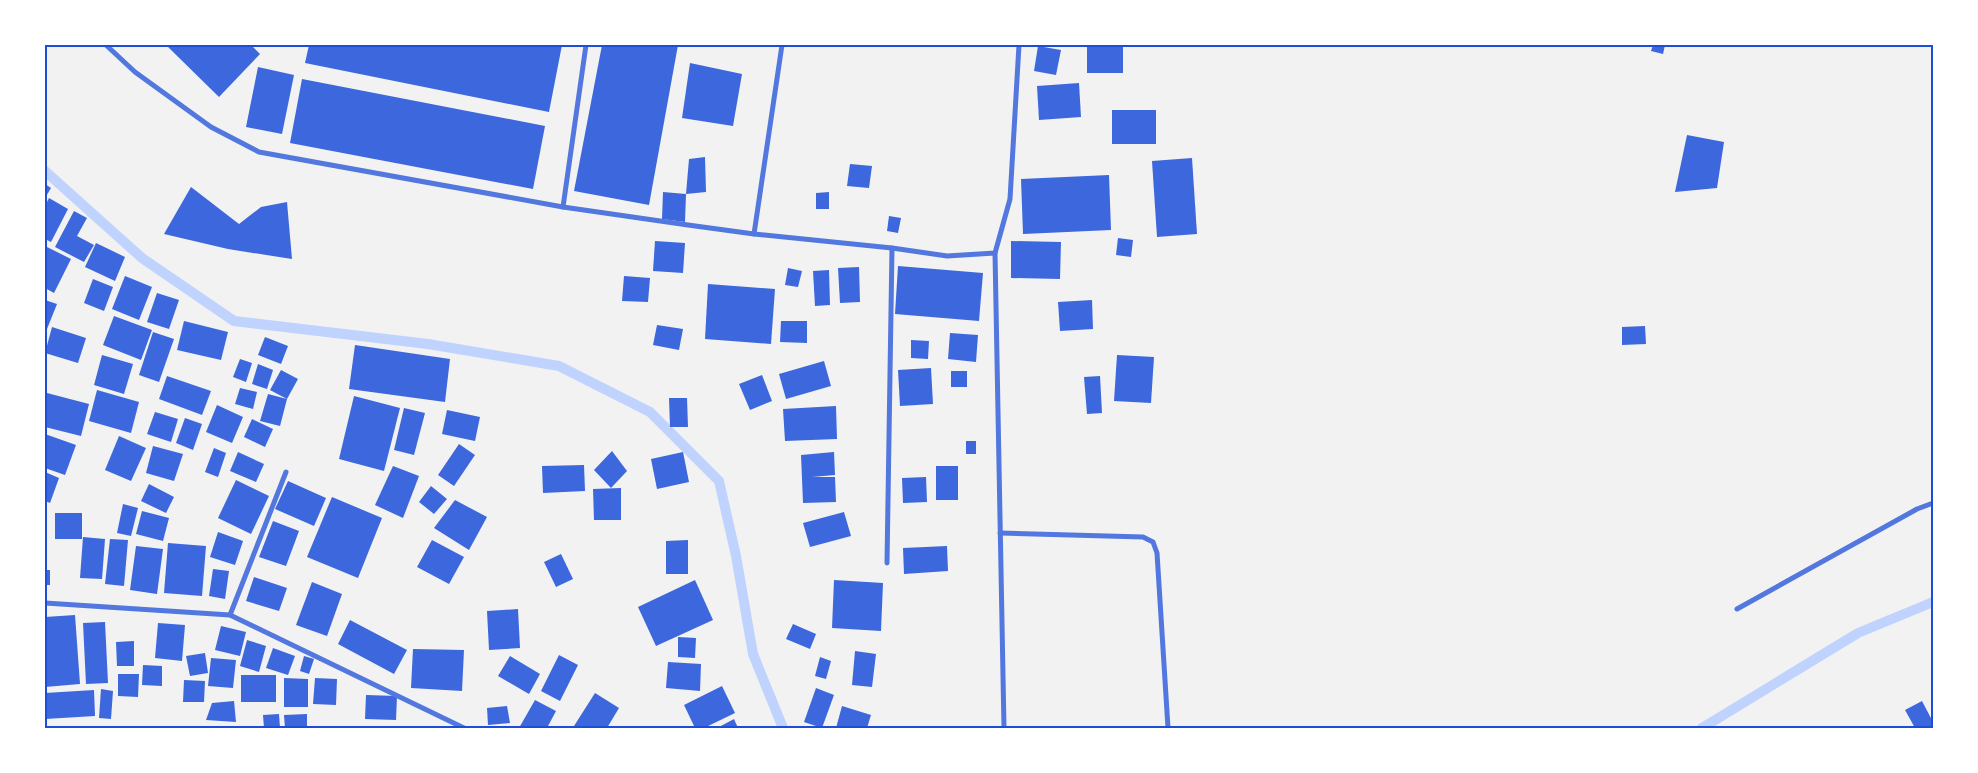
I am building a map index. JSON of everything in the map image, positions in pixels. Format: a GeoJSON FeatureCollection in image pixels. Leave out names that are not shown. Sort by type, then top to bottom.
{"type":"FeatureCollection","features":[{"type":"Feature","properties":{"kind":"street"},"geometry":{"type":"LineString","coordinates":[[106,45],[135,72],[211,127],[259,152],[563,208],[754,234],[892,248],[947,256],[995,254]]}},
{"type":"Feature","properties":{"kind":"street"},"geometry":{"type":"LineString","coordinates":[[563,208],[586,45]]}},
{"type":"Feature","properties":{"kind":"street"},"geometry":{"type":"LineString","coordinates":[[754,234],[782,45]]}},
{"type":"Feature","properties":{"kind":"street"},"geometry":{"type":"LineString","coordinates":[[1004,728],[995,254],[1010,199],[1019,45]]}},
{"type":"Feature","properties":{"kind":"street"},"geometry":{"type":"LineString","coordinates":[[887,563],[892,248]]}},
{"type":"Feature","properties":{"kind":"street"},"geometry":{"type":"LineString","coordinates":[[230,614],[286,472]]}},
{"type":"Feature","properties":{"kind":"street"},"geometry":{"type":"LineString","coordinates":[[1738,609],[1917,509],[1933,503]]}},
{"type":"Feature","properties":{"kind":"street"},"geometry":{"type":"LineString","coordinates":[[1000,533],[1143,537],[1153,542],[1157,553],[1168,728]]}},
{"type":"Feature","properties":{"kind":"street"},"geometry":{"type":"LineString","coordinates":[[45,603],[230,614],[464,728]]}},
{"type":"Feature","properties":{"kind":"building"},"geometry":{"type":"Polygon","coordinates":[[[166,45],[251,45],[260,54],[219,97],[166,45]]]}},
{"type":"Feature","properties":{"kind":"building"},"geometry":{"type":"Polygon","coordinates":[[[309,45],[562,45],[549,112],[305,63],[309,45]]]}},
{"type":"Feature","properties":{"kind":"building"},"geometry":{"type":"Polygon","coordinates":[[[602,45],[678,45],[649,205],[574,191],[602,45]]]}},
{"type":"Feature","properties":{"kind":"building"},"geometry":{"type":"Polygon","coordinates":[[[1087,45],[1123,45],[1123,73],[1087,73],[1087,45]]]}},
{"type":"Feature","properties":{"kind":"building"},"geometry":{"type":"Polygon","coordinates":[[[1653,45],[1665,45],[1663,54],[1651,51],[1653,45]]]}},
{"type":"Feature","properties":{"kind":"building"},"geometry":{"type":"Polygon","coordinates":[[[1038,46],[1061,50],[1056,75],[1034,71],[1038,46]]]}},
{"type":"Feature","properties":{"kind":"building"},"geometry":{"type":"Polygon","coordinates":[[[690,63],[742,74],[733,126],[682,118],[690,63]]]}},
{"type":"Feature","properties":{"kind":"building"},"geometry":{"type":"Polygon","coordinates":[[[258,67],[294,75],[282,134],[246,127],[258,67]]]}},
{"type":"Feature","properties":{"kind":"building"},"geometry":{"type":"Polygon","coordinates":[[[302,79],[545,126],[533,189],[290,143],[302,79]]]}},
{"type":"Feature","properties":{"kind":"building"},"geometry":{"type":"Polygon","coordinates":[[[1079,83],[1081,117],[1039,120],[1037,86],[1079,83]]]}},
{"type":"Feature","properties":{"kind":"building"},"geometry":{"type":"Polygon","coordinates":[[[1112,110],[1156,110],[1156,144],[1112,144],[1112,110]]]}},
{"type":"Feature","properties":{"kind":"building"},"geometry":{"type":"Polygon","coordinates":[[[1687,135],[1724,142],[1717,188],[1675,192],[1687,135]]]}},
{"type":"Feature","properties":{"kind":"building"},"geometry":{"type":"Polygon","coordinates":[[[705,157],[706,192],[686,194],[689,159],[705,157]]]}},
{"type":"Feature","properties":{"kind":"building"},"geometry":{"type":"Polygon","coordinates":[[[1192,158],[1197,234],[1157,237],[1152,161],[1192,158]]]}},
{"type":"Feature","properties":{"kind":"building"},"geometry":{"type":"Polygon","coordinates":[[[850,164],[872,166],[869,188],[847,186],[850,164]]]}},
{"type":"Feature","properties":{"kind":"building"},"geometry":{"type":"Polygon","coordinates":[[[1109,175],[1111,230],[1023,234],[1021,179],[1109,175]]]}},
{"type":"Feature","properties":{"kind":"building"},"geometry":{"type":"Polygon","coordinates":[[[45,184],[51,188],[45,198],[45,184]]]}},
{"type":"Feature","properties":{"kind":"building"},"geometry":{"type":"Polygon","coordinates":[[[191,187],[239,224],[261,207],[287,202],[292,259],[228,249],[164,234],[191,187]]]}},
{"type":"Feature","properties":{"kind":"building"},"geometry":{"type":"Polygon","coordinates":[[[663,192],[686,194],[685,222],[662,219],[663,192]]]}},
{"type":"Feature","properties":{"kind":"building"},"geometry":{"type":"Polygon","coordinates":[[[829,192],[829,209],[816,209],[816,193],[829,192]]]}},
{"type":"Feature","properties":{"kind":"building"},"geometry":{"type":"Polygon","coordinates":[[[49,198],[68,209],[51,242],[45,239],[45,206],[49,198]]]}},
{"type":"Feature","properties":{"kind":"building"},"geometry":{"type":"Polygon","coordinates":[[[74,211],[87,218],[77,236],[94,245],[84,262],[55,247],[74,211]]]}},
{"type":"Feature","properties":{"kind":"building"},"geometry":{"type":"Polygon","coordinates":[[[889,216],[901,218],[898,233],[887,231],[889,216]]]}},
{"type":"Feature","properties":{"kind":"building"},"geometry":{"type":"Polygon","coordinates":[[[1118,238],[1133,240],[1131,257],[1116,255],[1118,238]]]}},
{"type":"Feature","properties":{"kind":"building"},"geometry":{"type":"Polygon","coordinates":[[[655,241],[685,243],[683,273],[653,271],[655,241]]]}},
{"type":"Feature","properties":{"kind":"building"},"geometry":{"type":"Polygon","coordinates":[[[1011,241],[1061,242],[1060,279],[1011,278],[1011,241]]]}},
{"type":"Feature","properties":{"kind":"building"},"geometry":{"type":"Polygon","coordinates":[[[96,243],[125,257],[115,281],[85,267],[96,243]]]}},
{"type":"Feature","properties":{"kind":"building"},"geometry":{"type":"Polygon","coordinates":[[[45,246],[71,259],[54,293],[45,288],[45,246]]]}},
{"type":"Feature","properties":{"kind":"building"},"geometry":{"type":"Polygon","coordinates":[[[898,266],[983,273],[979,321],[895,314],[898,266]]]}},
{"type":"Feature","properties":{"kind":"building"},"geometry":{"type":"Polygon","coordinates":[[[859,267],[860,302],[840,303],[838,268],[859,267]]]}},
{"type":"Feature","properties":{"kind":"building"},"geometry":{"type":"Polygon","coordinates":[[[788,268],[802,271],[798,287],[785,285],[788,268]]]}},
{"type":"Feature","properties":{"kind":"building"},"geometry":{"type":"Polygon","coordinates":[[[829,270],[830,305],[815,306],[813,271],[829,270]]]}},
{"type":"Feature","properties":{"kind":"building"},"geometry":{"type":"Polygon","coordinates":[[[125,276],[152,287],[139,320],[112,309],[125,276]]]}},
{"type":"Feature","properties":{"kind":"building"},"geometry":{"type":"Polygon","coordinates":[[[624,276],[650,278],[648,302],[622,301],[624,276]]]}},
{"type":"Feature","properties":{"kind":"building"},"geometry":{"type":"Polygon","coordinates":[[[93,279],[113,287],[104,311],[84,303],[93,279]]]}},
{"type":"Feature","properties":{"kind":"building"},"geometry":{"type":"Polygon","coordinates":[[[708,284],[775,289],[771,344],[705,339],[708,284]]]}},
{"type":"Feature","properties":{"kind":"building"},"geometry":{"type":"Polygon","coordinates":[[[157,293],[179,300],[169,329],[147,322],[157,293]]]}},
{"type":"Feature","properties":{"kind":"building"},"geometry":{"type":"Polygon","coordinates":[[[45,300],[57,304],[45,334],[45,300]]]}},
{"type":"Feature","properties":{"kind":"building"},"geometry":{"type":"Polygon","coordinates":[[[1092,300],[1093,329],[1060,331],[1058,302],[1092,300]]]}},
{"type":"Feature","properties":{"kind":"building"},"geometry":{"type":"Polygon","coordinates":[[[114,316],[152,330],[141,360],[103,345],[114,316]]]}},
{"type":"Feature","properties":{"kind":"building"},"geometry":{"type":"Polygon","coordinates":[[[184,321],[228,332],[221,360],[177,350],[184,321]]]}},
{"type":"Feature","properties":{"kind":"building"},"geometry":{"type":"Polygon","coordinates":[[[781,321],[807,321],[807,343],[780,342],[781,321]]]}},
{"type":"Feature","properties":{"kind":"building"},"geometry":{"type":"Polygon","coordinates":[[[657,325],[683,329],[679,350],[653,345],[657,325]]]}},
{"type":"Feature","properties":{"kind":"building"},"geometry":{"type":"Polygon","coordinates":[[[1645,326],[1646,344],[1622,345],[1622,327],[1645,326]]]}},
{"type":"Feature","properties":{"kind":"building"},"geometry":{"type":"Polygon","coordinates":[[[52,327],[86,338],[78,363],[45,353],[52,327]]]}},
{"type":"Feature","properties":{"kind":"building"},"geometry":{"type":"Polygon","coordinates":[[[153,332],[174,339],[159,382],[139,375],[153,332]]]}},
{"type":"Feature","properties":{"kind":"building"},"geometry":{"type":"Polygon","coordinates":[[[950,333],[978,335],[976,362],[948,359],[950,333]]]}},
{"type":"Feature","properties":{"kind":"building"},"geometry":{"type":"Polygon","coordinates":[[[265,337],[288,346],[281,364],[258,355],[265,337]]]}},
{"type":"Feature","properties":{"kind":"building"},"geometry":{"type":"Polygon","coordinates":[[[911,340],[929,341],[928,359],[911,358],[911,340]]]}},
{"type":"Feature","properties":{"kind":"building"},"geometry":{"type":"Polygon","coordinates":[[[355,345],[450,359],[445,402],[349,389],[355,345]]]}},
{"type":"Feature","properties":{"kind":"building"},"geometry":{"type":"Polygon","coordinates":[[[102,355],[133,364],[124,394],[94,385],[102,355]]]}},
{"type":"Feature","properties":{"kind":"building"},"geometry":{"type":"Polygon","coordinates":[[[1117,355],[1154,357],[1151,403],[1114,401],[1117,355]]]}},
{"type":"Feature","properties":{"kind":"building"},"geometry":{"type":"Polygon","coordinates":[[[240,359],[252,363],[246,382],[233,377],[240,359]]]}},
{"type":"Feature","properties":{"kind":"building"},"geometry":{"type":"Polygon","coordinates":[[[824,361],[831,386],[786,399],[779,374],[824,361]]]}},
{"type":"Feature","properties":{"kind":"building"},"geometry":{"type":"Polygon","coordinates":[[[258,364],[273,370],[267,389],[252,384],[258,364]]]}},
{"type":"Feature","properties":{"kind":"building"},"geometry":{"type":"Polygon","coordinates":[[[931,368],[933,404],[900,406],[898,370],[931,368]]]}},
{"type":"Feature","properties":{"kind":"building"},"geometry":{"type":"Polygon","coordinates":[[[281,370],[298,379],[287,399],[270,390],[281,370]]]}},
{"type":"Feature","properties":{"kind":"building"},"geometry":{"type":"Polygon","coordinates":[[[951,371],[967,371],[967,387],[951,387],[951,371]]]}},
{"type":"Feature","properties":{"kind":"building"},"geometry":{"type":"Polygon","coordinates":[[[762,375],[772,401],[750,410],[739,384],[762,375]]]}},
{"type":"Feature","properties":{"kind":"building"},"geometry":{"type":"Polygon","coordinates":[[[167,376],[211,391],[202,415],[159,399],[167,376]]]}},
{"type":"Feature","properties":{"kind":"building"},"geometry":{"type":"Polygon","coordinates":[[[1100,376],[1102,413],[1087,414],[1084,377],[1100,376]]]}},
{"type":"Feature","properties":{"kind":"building"},"geometry":{"type":"Polygon","coordinates":[[[240,388],[257,392],[253,409],[235,404],[240,388]]]}},
{"type":"Feature","properties":{"kind":"building"},"geometry":{"type":"Polygon","coordinates":[[[97,390],[139,402],[131,433],[89,421],[97,390]]]}},
{"type":"Feature","properties":{"kind":"building"},"geometry":{"type":"Polygon","coordinates":[[[47,393],[89,404],[81,436],[45,427],[45,401],[47,393]]]}},
{"type":"Feature","properties":{"kind":"building"},"geometry":{"type":"Polygon","coordinates":[[[268,394],[287,399],[280,426],[260,421],[268,394]]]}},
{"type":"Feature","properties":{"kind":"building"},"geometry":{"type":"Polygon","coordinates":[[[354,396],[400,408],[384,471],[339,459],[354,396]]]}},
{"type":"Feature","properties":{"kind":"building"},"geometry":{"type":"Polygon","coordinates":[[[669,398],[687,398],[688,427],[670,427],[669,398]]]}},
{"type":"Feature","properties":{"kind":"building"},"geometry":{"type":"Polygon","coordinates":[[[217,405],[243,417],[232,443],[206,432],[217,405]]]}},
{"type":"Feature","properties":{"kind":"building"},"geometry":{"type":"Polygon","coordinates":[[[836,406],[837,439],[785,441],[783,409],[836,406]]]}},
{"type":"Feature","properties":{"kind":"building"},"geometry":{"type":"Polygon","coordinates":[[[404,408],[425,413],[414,455],[394,450],[404,408]]]}},
{"type":"Feature","properties":{"kind":"building"},"geometry":{"type":"Polygon","coordinates":[[[447,410],[480,417],[475,441],[442,434],[447,410]]]}},
{"type":"Feature","properties":{"kind":"building"},"geometry":{"type":"Polygon","coordinates":[[[155,412],[178,419],[171,442],[147,434],[155,412]]]}},
{"type":"Feature","properties":{"kind":"building"},"geometry":{"type":"Polygon","coordinates":[[[185,418],[202,424],[193,450],[176,443],[185,418]]]}},
{"type":"Feature","properties":{"kind":"building"},"geometry":{"type":"Polygon","coordinates":[[[252,419],[273,429],[265,447],[244,437],[252,419]]]}},
{"type":"Feature","properties":{"kind":"building"},"geometry":{"type":"Polygon","coordinates":[[[45,434],[76,445],[65,475],[45,468],[45,434]]]}},
{"type":"Feature","properties":{"kind":"building"},"geometry":{"type":"Polygon","coordinates":[[[119,436],[146,448],[131,481],[105,470],[119,436]]]}},
{"type":"Feature","properties":{"kind":"building"},"geometry":{"type":"Polygon","coordinates":[[[966,441],[976,441],[976,454],[966,454],[966,441]]]}},
{"type":"Feature","properties":{"kind":"building"},"geometry":{"type":"Polygon","coordinates":[[[459,444],[475,455],[454,486],[438,475],[459,444]]]}},
{"type":"Feature","properties":{"kind":"building"},"geometry":{"type":"Polygon","coordinates":[[[153,446],[183,454],[174,481],[146,473],[153,446]]]}},
{"type":"Feature","properties":{"kind":"building"},"geometry":{"type":"Polygon","coordinates":[[[214,448],[226,453],[218,477],[205,472],[214,448]]]}},
{"type":"Feature","properties":{"kind":"building"},"geometry":{"type":"Polygon","coordinates":[[[612,451],[627,471],[611,488],[594,470],[612,451]]]}},
{"type":"Feature","properties":{"kind":"building"},"geometry":{"type":"Polygon","coordinates":[[[238,452],[264,464],[256,482],[230,471],[238,452]]]}},
{"type":"Feature","properties":{"kind":"building"},"geometry":{"type":"Polygon","coordinates":[[[683,452],[689,482],[657,489],[651,459],[683,452]]]}},
{"type":"Feature","properties":{"kind":"building"},"geometry":{"type":"Polygon","coordinates":[[[834,452],[835,475],[812,477],[835,477],[836,502],[803,503],[801,455],[834,452]]]}},
{"type":"Feature","properties":{"kind":"building"},"geometry":{"type":"Polygon","coordinates":[[[584,465],[585,491],[543,493],[542,466],[584,465]]]}},
{"type":"Feature","properties":{"kind":"building"},"geometry":{"type":"Polygon","coordinates":[[[393,466],[419,476],[403,518],[375,505],[393,466]]]}},
{"type":"Feature","properties":{"kind":"building"},"geometry":{"type":"Polygon","coordinates":[[[936,466],[958,466],[958,500],[936,500],[936,466]]]}},
{"type":"Feature","properties":{"kind":"building"},"geometry":{"type":"Polygon","coordinates":[[[45,472],[59,478],[50,503],[45,501],[45,472]]]}},
{"type":"Feature","properties":{"kind":"building"},"geometry":{"type":"Polygon","coordinates":[[[926,477],[927,502],[903,503],[902,478],[926,477]]]}},
{"type":"Feature","properties":{"kind":"building"},"geometry":{"type":"Polygon","coordinates":[[[236,480],[269,496],[251,534],[218,518],[236,480]]]}},
{"type":"Feature","properties":{"kind":"building"},"geometry":{"type":"Polygon","coordinates":[[[288,481],[326,498],[314,526],[275,509],[288,481]]]}},
{"type":"Feature","properties":{"kind":"building"},"geometry":{"type":"Polygon","coordinates":[[[149,484],[174,497],[166,513],[141,501],[149,484]]]}},
{"type":"Feature","properties":{"kind":"building"},"geometry":{"type":"Polygon","coordinates":[[[431,486],[447,499],[434,514],[419,502],[431,486]]]}},
{"type":"Feature","properties":{"kind":"building"},"geometry":{"type":"Polygon","coordinates":[[[621,488],[621,520],[594,520],[593,489],[621,488]]]}},
{"type":"Feature","properties":{"kind":"building"},"geometry":{"type":"Polygon","coordinates":[[[332,497],[382,518],[358,578],[307,557],[332,497]]]}},
{"type":"Feature","properties":{"kind":"building"},"geometry":{"type":"Polygon","coordinates":[[[455,500],[487,517],[469,550],[434,528],[455,500]]]}},
{"type":"Feature","properties":{"kind":"building"},"geometry":{"type":"Polygon","coordinates":[[[123,504],[138,508],[131,536],[117,533],[123,504]]]}},
{"type":"Feature","properties":{"kind":"building"},"geometry":{"type":"Polygon","coordinates":[[[142,511],[169,518],[163,541],[136,534],[142,511]]]}},
{"type":"Feature","properties":{"kind":"building"},"geometry":{"type":"Polygon","coordinates":[[[844,512],[851,536],[810,547],[803,523],[844,512]]]}},
{"type":"Feature","properties":{"kind":"building"},"geometry":{"type":"Polygon","coordinates":[[[55,513],[82,513],[82,539],[55,539],[55,513]]]}},
{"type":"Feature","properties":{"kind":"building"},"geometry":{"type":"Polygon","coordinates":[[[273,521],[299,531],[286,566],[259,557],[273,521]]]}},
{"type":"Feature","properties":{"kind":"building"},"geometry":{"type":"Polygon","coordinates":[[[218,532],[243,541],[235,565],[210,557],[218,532]]]}},
{"type":"Feature","properties":{"kind":"building"},"geometry":{"type":"Polygon","coordinates":[[[83,537],[105,539],[102,579],[80,578],[83,537]]]}},
{"type":"Feature","properties":{"kind":"building"},"geometry":{"type":"Polygon","coordinates":[[[110,539],[128,540],[124,586],[105,584],[110,539]]]}},
{"type":"Feature","properties":{"kind":"building"},"geometry":{"type":"Polygon","coordinates":[[[432,540],[464,557],[449,584],[417,567],[432,540]]]}},
{"type":"Feature","properties":{"kind":"building"},"geometry":{"type":"Polygon","coordinates":[[[688,540],[688,574],[666,574],[666,541],[688,540]]]}},
{"type":"Feature","properties":{"kind":"building"},"geometry":{"type":"Polygon","coordinates":[[[168,543],[206,546],[202,596],[164,593],[168,543]]]}},
{"type":"Feature","properties":{"kind":"building"},"geometry":{"type":"Polygon","coordinates":[[[136,546],[163,549],[157,594],[130,590],[136,546]]]}},
{"type":"Feature","properties":{"kind":"building"},"geometry":{"type":"Polygon","coordinates":[[[947,546],[948,571],[904,574],[903,548],[947,546]]]}},
{"type":"Feature","properties":{"kind":"building"},"geometry":{"type":"Polygon","coordinates":[[[561,554],[573,579],[556,587],[544,562],[561,554]]]}},
{"type":"Feature","properties":{"kind":"building"},"geometry":{"type":"Polygon","coordinates":[[[213,569],[229,571],[225,599],[209,596],[213,569]]]}},
{"type":"Feature","properties":{"kind":"building"},"geometry":{"type":"Polygon","coordinates":[[[45,570],[50,570],[50,585],[45,585],[45,570]]]}},
{"type":"Feature","properties":{"kind":"building"},"geometry":{"type":"Polygon","coordinates":[[[254,577],[287,588],[279,611],[246,601],[254,577]]]}},
{"type":"Feature","properties":{"kind":"building"},"geometry":{"type":"Polygon","coordinates":[[[695,580],[713,620],[656,646],[638,607],[695,580]]]}},
{"type":"Feature","properties":{"kind":"building"},"geometry":{"type":"Polygon","coordinates":[[[834,580],[883,583],[881,631],[832,628],[834,580]]]}},
{"type":"Feature","properties":{"kind":"building"},"geometry":{"type":"Polygon","coordinates":[[[312,582],[342,594],[327,636],[296,625],[312,582]]]}},
{"type":"Feature","properties":{"kind":"building"},"geometry":{"type":"Polygon","coordinates":[[[518,609],[520,648],[489,650],[487,611],[518,609]]]}},
{"type":"Feature","properties":{"kind":"building"},"geometry":{"type":"Polygon","coordinates":[[[75,615],[80,684],[45,687],[45,617],[75,615]]]}},
{"type":"Feature","properties":{"kind":"building"},"geometry":{"type":"Polygon","coordinates":[[[350,620],[407,650],[394,674],[338,644],[350,620]]]}},
{"type":"Feature","properties":{"kind":"building"},"geometry":{"type":"Polygon","coordinates":[[[105,622],[108,683],[86,684],[83,623],[105,622]]]}},
{"type":"Feature","properties":{"kind":"building"},"geometry":{"type":"Polygon","coordinates":[[[158,623],[185,625],[182,661],[155,658],[158,623]]]}},
{"type":"Feature","properties":{"kind":"building"},"geometry":{"type":"Polygon","coordinates":[[[793,624],[816,634],[810,649],[786,639],[793,624]]]}},
{"type":"Feature","properties":{"kind":"building"},"geometry":{"type":"Polygon","coordinates":[[[221,626],[246,632],[240,656],[215,650],[221,626]]]}},
{"type":"Feature","properties":{"kind":"building"},"geometry":{"type":"Polygon","coordinates":[[[678,637],[696,638],[695,658],[678,657],[678,637]]]}},
{"type":"Feature","properties":{"kind":"building"},"geometry":{"type":"Polygon","coordinates":[[[247,640],[266,646],[259,672],[240,666],[247,640]]]}},
{"type":"Feature","properties":{"kind":"building"},"geometry":{"type":"Polygon","coordinates":[[[134,641],[134,666],[117,666],[116,642],[134,641]]]}},
{"type":"Feature","properties":{"kind":"building"},"geometry":{"type":"Polygon","coordinates":[[[273,648],[295,656],[288,675],[266,668],[273,648]]]}},
{"type":"Feature","properties":{"kind":"building"},"geometry":{"type":"Polygon","coordinates":[[[413,649],[464,650],[462,691],[411,688],[413,649]]]}},
{"type":"Feature","properties":{"kind":"building"},"geometry":{"type":"Polygon","coordinates":[[[855,651],[876,654],[872,687],[852,685],[855,651]]]}},
{"type":"Feature","properties":{"kind":"building"},"geometry":{"type":"Polygon","coordinates":[[[205,653],[208,673],[190,676],[186,656],[205,653]]]}},
{"type":"Feature","properties":{"kind":"building"},"geometry":{"type":"Polygon","coordinates":[[[559,655],[578,665],[560,701],[541,691],[559,655]]]}},
{"type":"Feature","properties":{"kind":"building"},"geometry":{"type":"Polygon","coordinates":[[[304,656],[314,659],[309,674],[300,671],[304,656]]]}},
{"type":"Feature","properties":{"kind":"building"},"geometry":{"type":"Polygon","coordinates":[[[510,656],[540,674],[529,694],[498,676],[510,656]]]}},
{"type":"Feature","properties":{"kind":"building"},"geometry":{"type":"Polygon","coordinates":[[[820,657],[831,661],[826,679],[815,676],[820,657]]]}},
{"type":"Feature","properties":{"kind":"building"},"geometry":{"type":"Polygon","coordinates":[[[211,658],[236,660],[233,688],[208,686],[211,658]]]}},
{"type":"Feature","properties":{"kind":"building"},"geometry":{"type":"Polygon","coordinates":[[[668,662],[701,664],[700,691],[666,688],[668,662]]]}},
{"type":"Feature","properties":{"kind":"building"},"geometry":{"type":"Polygon","coordinates":[[[143,665],[162,666],[162,686],[142,685],[143,665]]]}},
{"type":"Feature","properties":{"kind":"building"},"geometry":{"type":"Polygon","coordinates":[[[118,674],[139,674],[138,697],[118,696],[118,674]]]}},
{"type":"Feature","properties":{"kind":"building"},"geometry":{"type":"Polygon","coordinates":[[[241,675],[276,675],[276,702],[241,702],[241,675]]]}},
{"type":"Feature","properties":{"kind":"building"},"geometry":{"type":"Polygon","coordinates":[[[284,678],[308,679],[308,707],[284,707],[284,678]]]}},
{"type":"Feature","properties":{"kind":"building"},"geometry":{"type":"Polygon","coordinates":[[[315,678],[337,679],[336,705],[313,704],[315,678]]]}},
{"type":"Feature","properties":{"kind":"building"},"geometry":{"type":"Polygon","coordinates":[[[184,680],[205,681],[204,702],[183,702],[184,680]]]}},
{"type":"Feature","properties":{"kind":"building"},"geometry":{"type":"Polygon","coordinates":[[[722,686],[735,713],[704,728],[695,728],[684,705],[722,686]]]}},
{"type":"Feature","properties":{"kind":"building"},"geometry":{"type":"Polygon","coordinates":[[[816,688],[834,695],[822,728],[804,722],[816,688]]]}},
{"type":"Feature","properties":{"kind":"building"},"geometry":{"type":"Polygon","coordinates":[[[101,689],[113,691],[111,719],[99,718],[101,689]]]}},
{"type":"Feature","properties":{"kind":"building"},"geometry":{"type":"Polygon","coordinates":[[[94,690],[95,716],[45,719],[45,693],[94,690]]]}},
{"type":"Feature","properties":{"kind":"building"},"geometry":{"type":"Polygon","coordinates":[[[595,693],[619,708],[607,728],[577,728],[574,726],[595,693]]]}},
{"type":"Feature","properties":{"kind":"building"},"geometry":{"type":"Polygon","coordinates":[[[366,695],[397,696],[396,720],[365,719],[366,695]]]}},
{"type":"Feature","properties":{"kind":"building"},"geometry":{"type":"Polygon","coordinates":[[[535,700],[556,711],[547,728],[519,728],[535,700]]]}},
{"type":"Feature","properties":{"kind":"building"},"geometry":{"type":"Polygon","coordinates":[[[234,701],[236,722],[206,720],[212,703],[234,701]]]}},
{"type":"Feature","properties":{"kind":"building"},"geometry":{"type":"Polygon","coordinates":[[[1922,701],[1933,722],[1933,728],[1915,728],[1905,710],[1922,701]]]}},
{"type":"Feature","properties":{"kind":"building"},"geometry":{"type":"Polygon","coordinates":[[[507,706],[510,723],[488,725],[487,708],[507,706]]]}},
{"type":"Feature","properties":{"kind":"building"},"geometry":{"type":"Polygon","coordinates":[[[842,706],[871,715],[867,728],[836,728],[842,706]]]}},
{"type":"Feature","properties":{"kind":"building"},"geometry":{"type":"Polygon","coordinates":[[[279,714],[280,728],[264,728],[263,715],[279,714]]]}},
{"type":"Feature","properties":{"kind":"building"},"geometry":{"type":"Polygon","coordinates":[[[307,714],[307,728],[285,728],[284,715],[307,714]]]}},
{"type":"Feature","properties":{"kind":"building"},"geometry":{"type":"Polygon","coordinates":[[[734,719],[738,728],[717,728],[734,719]]]}},
{"type":"Feature","properties":{"kind":"waterway"},"geometry":{"type":"LineString","coordinates":[[45,171],[142,258],[234,321],[428,344],[559,366],[650,412],[719,481],[736,556],[753,654],[783,728]]}},
{"type":"Feature","properties":{"kind":"waterway"},"geometry":{"type":"LineString","coordinates":[[1702,728],[1858,633],[1933,602]]}}]}
